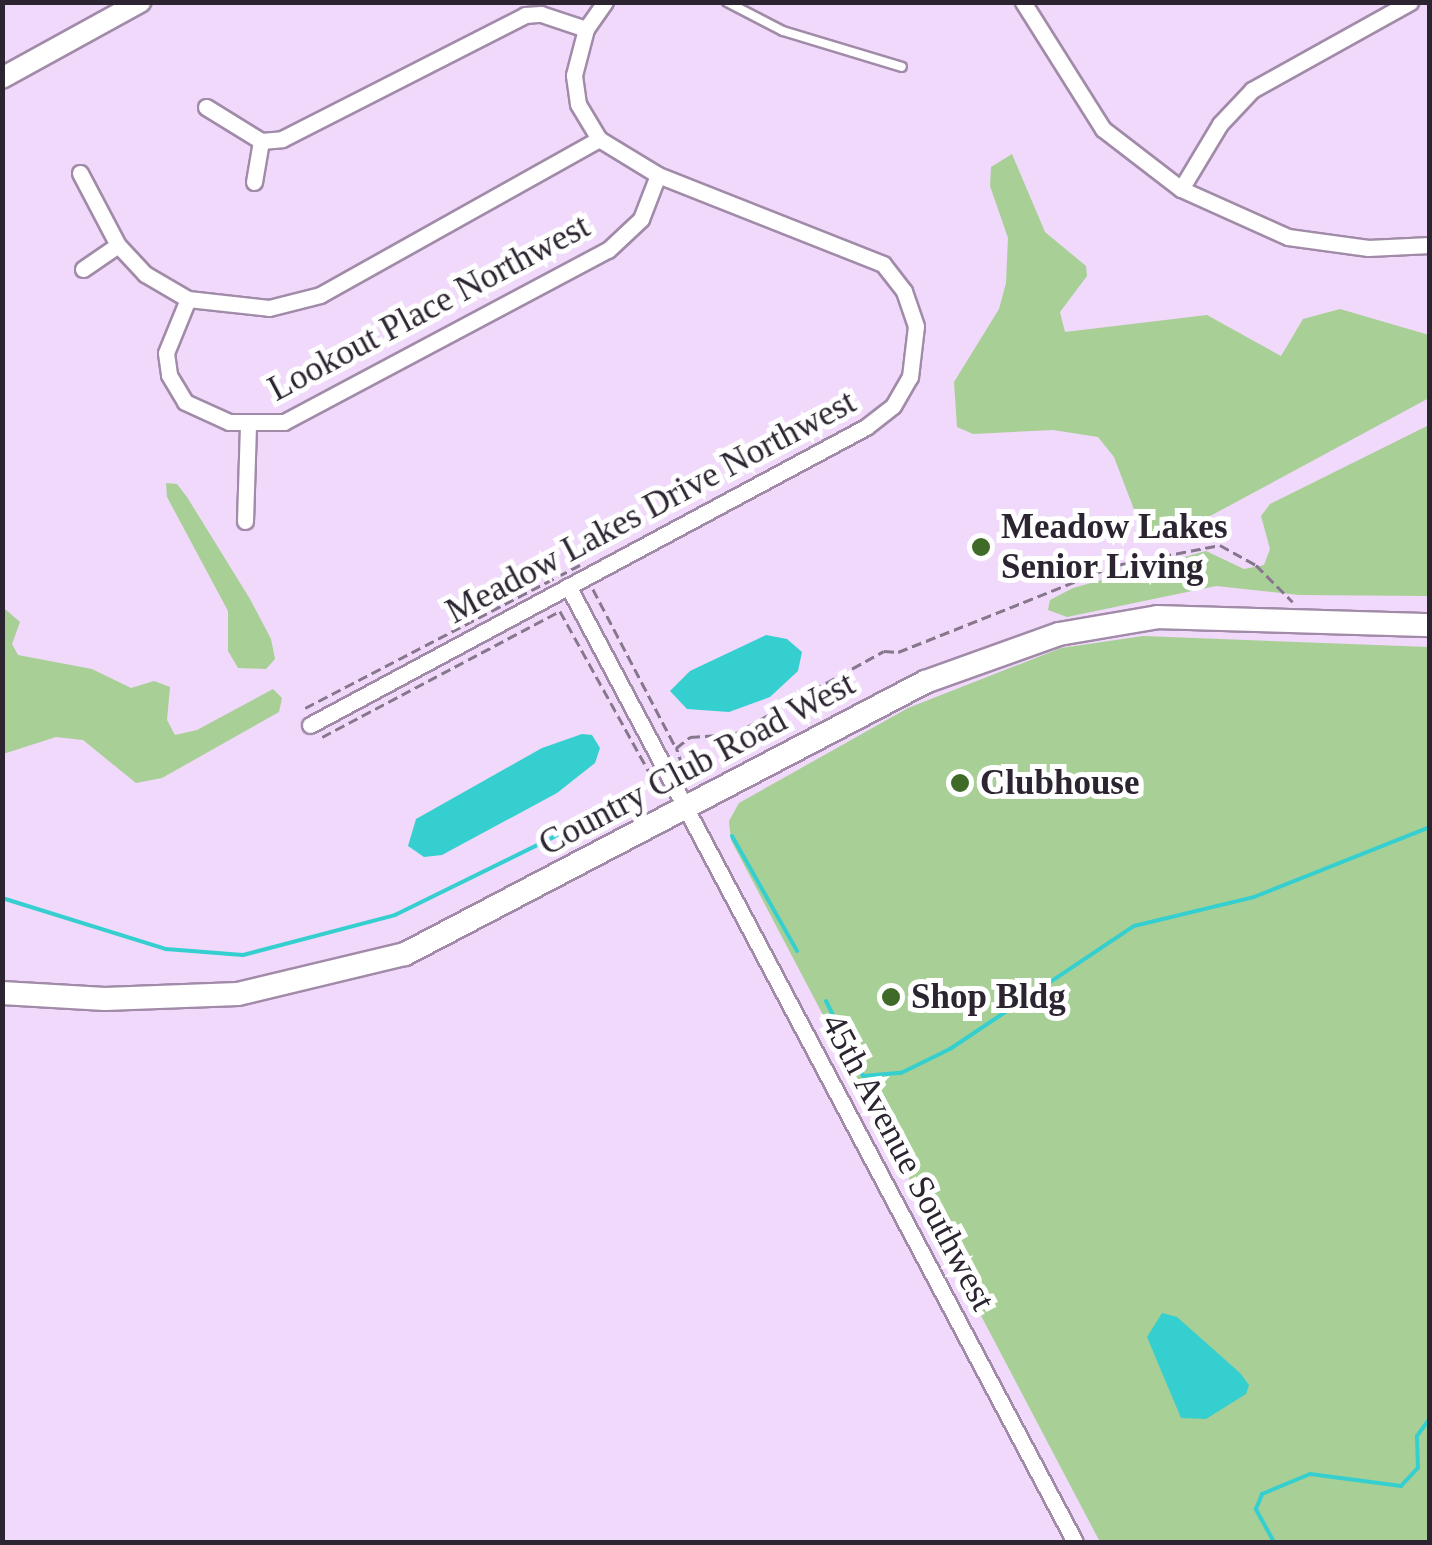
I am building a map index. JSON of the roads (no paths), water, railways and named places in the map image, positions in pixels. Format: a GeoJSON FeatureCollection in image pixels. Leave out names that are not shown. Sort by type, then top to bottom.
{"type":"FeatureCollection","features":[{"type":"Feature","properties":{"kind":"main road","name":"Country Club Road West"},"geometry":{"type":"LineString","coordinates":[[2,993],[179,999],[352,972],[449,934],[926,682],[1008,649],[1158,617],[1430,625]]}},
{"type":"Feature","properties":{"kind":"street"},"geometry":{"type":"LineString","coordinates":[[2,78],[140,2]]}},
{"type":"Feature","properties":{"kind":"street"},"geometry":{"type":"LineString","coordinates":[[80,173],[118,245],[146,274],[188,298],[240,309],[320,294],[599,139],[574,90],[586,30],[606,2]]}},
{"type":"Feature","properties":{"kind":"street"},"geometry":{"type":"LineString","coordinates":[[1023,2],[1102,129],[1181,188],[1288,237],[1368,248],[1430,245]]}},
{"type":"Feature","properties":{"kind":"street"},"geometry":{"type":"LineString","coordinates":[[1181,188],[1220,124],[1252,90],[1410,2]]}},
{"type":"Feature","properties":{"kind":"street"},"geometry":{"type":"LineString","coordinates":[[206,107],[261,141],[301,134],[525,15],[541,14],[586,30]]}},
{"type":"Feature","properties":{"kind":"street","name":"Meadow Lakes Drive Northwest"},"geometry":{"type":"LineString","coordinates":[[313,723],[866,427],[893,406],[914,361],[912,308],[883,264],[658,175],[599,139]]}},
{"type":"Feature","properties":{"kind":"street"},"geometry":{"type":"LineString","coordinates":[[254,182],[261,141]]}},
{"type":"Feature","properties":{"kind":"street","name":"Lookout Place Northwest"},"geometry":{"type":"LineString","coordinates":[[188,298],[166,353],[176,390],[196,411],[248,425],[308,413],[608,250],[635,228],[658,175]]}},
{"type":"Feature","properties":{"kind":"street"},"geometry":{"type":"LineString","coordinates":[[83,269],[118,245]]}},
{"type":"Feature","properties":{"kind":"street"},"geometry":{"type":"LineString","coordinates":[[245,521],[248,425]]}},
{"type":"Feature","properties":{"kind":"street","name":"45th Avenue Southwest"},"geometry":{"type":"LineString","coordinates":[[568,586],[1074,1542]]}},
{"type":"Feature","properties":{"kind":"lane"},"geometry":{"type":"LineString","coordinates":[[728,2],[783,31],[902,67]]}},
{"type":"Feature","properties":{"kind":"waterway"},"geometry":{"type":"LineString","coordinates":[[2,898],[166,949],[243,955],[395,915],[623,803]]}},
{"type":"Feature","properties":{"kind":"waterway"},"geometry":{"type":"LineString","coordinates":[[826,1001],[863,1076],[901,1073],[950,1049],[1134,926],[1254,897],[1430,827]]}},
{"type":"Feature","properties":{"kind":"waterway"},"geometry":{"type":"LineString","coordinates":[[732,836],[797,951]]}},
{"type":"Feature","properties":{"kind":"waterway"},"geometry":{"type":"LineString","coordinates":[[1274,1542],[1256,1509],[1262,1494],[1310,1474],[1401,1486],[1418,1468],[1417,1436],[1430,1418]]}},
{"type":"Feature","properties":{"kind":"place","name":"Meadow Lakes Senior Living"},"geometry":{"type":"Point","coordinates":[981,547]}},
{"type":"Feature","properties":{"kind":"place","name":"Clubhouse"},"geometry":{"type":"Point","coordinates":[960,783]}},
{"type":"Feature","properties":{"kind":"place","name":"Shop Bldg"},"geometry":{"type":"Point","coordinates":[891,997]}}]}
